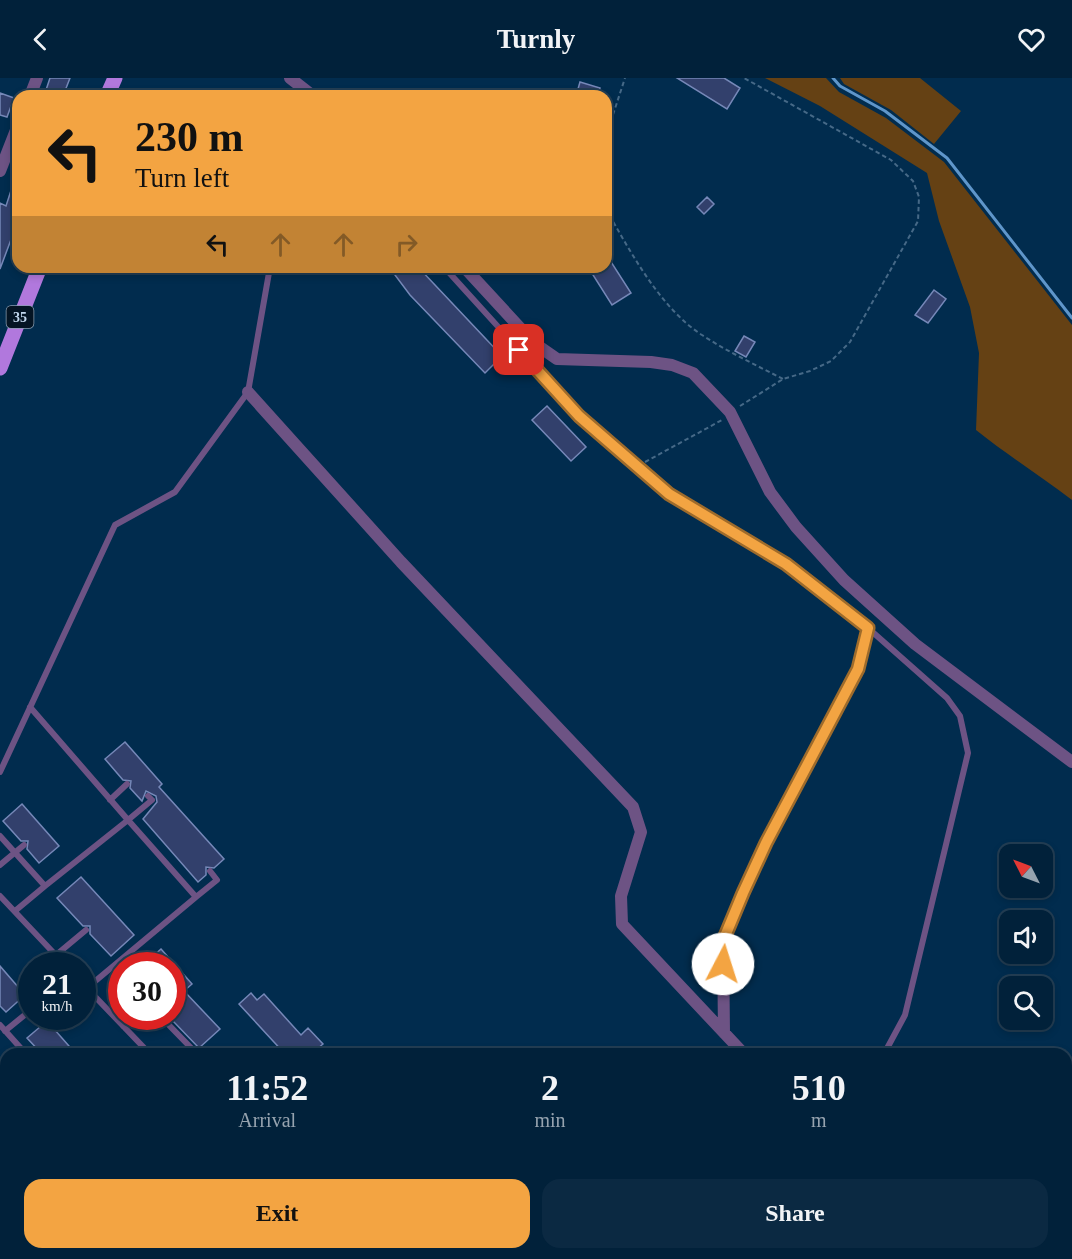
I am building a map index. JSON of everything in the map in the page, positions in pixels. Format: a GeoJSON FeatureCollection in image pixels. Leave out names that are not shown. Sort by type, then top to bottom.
{"type":"FeatureCollection","features":[{"type":"Feature","properties":{"kind":"main road","name":"35"},"geometry":{"type":"LineString","coordinates":[[0,368],[38,273]]}},
{"type":"Feature","properties":{"kind":"street"},"geometry":{"type":"LineString","coordinates":[[290,78],[305,90]]}},
{"type":"Feature","properties":{"kind":"street"},"geometry":{"type":"LineString","coordinates":[[0,171],[12,145]]}},
{"type":"Feature","properties":{"kind":"street"},"geometry":{"type":"LineString","coordinates":[[470,273],[534,343],[557,359],[601,359],[672,365],[693,374],[730,412],[770,492],[802,534],[844,580],[915,645],[1072,762]]}},
{"type":"Feature","properties":{"kind":"street"},"geometry":{"type":"LineString","coordinates":[[248,392],[401,562],[633,807],[641,832],[621,896],[622,924],[738,1048]]}},
{"type":"Feature","properties":{"kind":"street"},"geometry":{"type":"LineString","coordinates":[[724,1033],[723,941],[766,843],[858,669],[868,628]]}},
{"type":"Feature","properties":{"kind":"lane"},"geometry":{"type":"LineString","coordinates":[[0,772],[115,525],[175,492],[248,392],[269,273]]}},
{"type":"Feature","properties":{"kind":"lane"},"geometry":{"type":"LineString","coordinates":[[449,273],[579,416],[669,494],[786,564],[868,628],[947,698],[960,716],[968,753],[905,1015],[887,1048]]}},
{"type":"Feature","properties":{"kind":"lane"},"geometry":{"type":"LineString","coordinates":[[30,707],[196,897]]}},
{"type":"Feature","properties":{"kind":"lane"},"geometry":{"type":"LineString","coordinates":[[110,800],[127,784]]}},
{"type":"Feature","properties":{"kind":"lane"},"geometry":{"type":"LineString","coordinates":[[15,911],[152,800],[148,796]]}},
{"type":"Feature","properties":{"kind":"lane"},"geometry":{"type":"LineString","coordinates":[[0,836],[45,886]]}},
{"type":"Feature","properties":{"kind":"lane"},"geometry":{"type":"LineString","coordinates":[[0,865],[24,845]]}},
{"type":"Feature","properties":{"kind":"lane"},"geometry":{"type":"LineString","coordinates":[[96,976],[217,880],[210,871]]}},
{"type":"Feature","properties":{"kind":"lane"},"geometry":{"type":"LineString","coordinates":[[0,896],[53,952]]}},
{"type":"Feature","properties":{"kind":"lane"},"geometry":{"type":"LineString","coordinates":[[60,952],[86,930]]}},
{"type":"Feature","properties":{"kind":"lane"},"geometry":{"type":"LineString","coordinates":[[96,997],[108,1010]]}},
{"type":"Feature","properties":{"kind":"lane"},"geometry":{"type":"LineString","coordinates":[[5,1031],[18,1020]]}},
{"type":"Feature","properties":{"kind":"lane"},"geometry":{"type":"LineString","coordinates":[[0,1025],[21,1048]]}},
{"type":"Feature","properties":{"kind":"lane"},"geometry":{"type":"LineString","coordinates":[[127,1030],[144,1048]]}},
{"type":"Feature","properties":{"kind":"lane"},"geometry":{"type":"LineString","coordinates":[[174,1030],[191,1048]]}},
{"type":"Feature","properties":{"kind":"path"},"geometry":{"type":"LineString","coordinates":[[612,118],[625,78]]}},
{"type":"Feature","properties":{"kind":"path"},"geometry":{"type":"LineString","coordinates":[[637,466],[718,424],[730,412],[783,379],[810,371],[831,361],[850,342],[918,221],[920,197],[913,181],[891,160],[744,78]]}},
{"type":"Feature","properties":{"kind":"path"},"geometry":{"type":"LineString","coordinates":[[612,220],[636,263],[674,309],[700,334],[783,379]]}},
{"type":"Feature","properties":{"kind":"shaded area"},"geometry":{"type":"Polygon","coordinates":[[[765,78],[826,78],[839,92],[886,118],[944,162],[1072,325],[1072,500],[976,430],[979,353],[970,307],[939,221],[927,173],[820,106],[765,78]]]}},
{"type":"Feature","properties":{"kind":"shaded area"},"geometry":{"type":"Polygon","coordinates":[[[840,78],[920,78],[961,111],[934,144],[891,110],[844,84],[840,78]]]}},
{"type":"Feature","properties":{"kind":"building"},"geometry":{"type":"Polygon","coordinates":[[[50,78],[70,78],[65,90],[46,90],[50,78]]]}},
{"type":"Feature","properties":{"kind":"building"},"geometry":{"type":"Polygon","coordinates":[[[677,78],[724,78],[740,88],[727,109],[677,78]]]}},
{"type":"Feature","properties":{"kind":"building"},"geometry":{"type":"Polygon","coordinates":[[[580,82],[600,88],[600,90],[578,90],[580,82]]]}},
{"type":"Feature","properties":{"kind":"building"},"geometry":{"type":"Polygon","coordinates":[[[0,93],[12,97],[12,103],[7,117],[0,115],[0,93]]]}},
{"type":"Feature","properties":{"kind":"building"},"geometry":{"type":"Polygon","coordinates":[[[12,187],[12,237],[0,269],[0,203],[6,206],[12,187]]]}},
{"type":"Feature","properties":{"kind":"building"},"geometry":{"type":"Polygon","coordinates":[[[707,197],[714,204],[704,214],[697,207],[707,197]]]}},
{"type":"Feature","properties":{"kind":"building"},"geometry":{"type":"Polygon","coordinates":[[[612,263],[631,293],[612,305],[592,273],[612,273],[612,263]]]}},
{"type":"Feature","properties":{"kind":"building"},"geometry":{"type":"Polygon","coordinates":[[[394,273],[424,273],[502,356],[485,373],[410,295],[394,273]]]}},
{"type":"Feature","properties":{"kind":"building"},"geometry":{"type":"Polygon","coordinates":[[[934,290],[946,299],[928,323],[915,315],[934,290]]]}},
{"type":"Feature","properties":{"kind":"building"},"geometry":{"type":"Polygon","coordinates":[[[744,336],[755,342],[746,357],[735,351],[744,336]]]}},
{"type":"Feature","properties":{"kind":"building"},"geometry":{"type":"Polygon","coordinates":[[[547,406],[586,447],[571,461],[532,420],[547,406]]]}},
{"type":"Feature","properties":{"kind":"building"},"geometry":{"type":"Polygon","coordinates":[[[125,742],[162,784],[159,787],[224,859],[214,868],[206,867],[206,875],[198,882],[143,819],[157,802],[156,796],[146,791],[142,801],[130,788],[131,781],[123,780],[105,759],[125,742]]]}},
{"type":"Feature","properties":{"kind":"building"},"geometry":{"type":"Polygon","coordinates":[[[22,804],[59,846],[39,863],[27,849],[28,841],[21,841],[3,821],[22,804]]]}},
{"type":"Feature","properties":{"kind":"building"},"geometry":{"type":"Polygon","coordinates":[[[81,877],[134,935],[115,952],[108,953],[90,934],[90,926],[83,926],[57,898],[81,877]]]}},
{"type":"Feature","properties":{"kind":"building"},"geometry":{"type":"Polygon","coordinates":[[[0,966],[18,987],[18,1001],[6,1012],[0,1006],[0,966]]]}},
{"type":"Feature","properties":{"kind":"building"},"geometry":{"type":"Polygon","coordinates":[[[186,977],[192,984],[186,989],[186,977]]]}},
{"type":"Feature","properties":{"kind":"building"},"geometry":{"type":"Polygon","coordinates":[[[186,993],[220,1029],[199,1048],[182,1030],[186,1030],[186,993]]]}},
{"type":"Feature","properties":{"kind":"building"},"geometry":{"type":"Polygon","coordinates":[[[251,993],[257,1000],[264,994],[301,1035],[308,1028],[323,1044],[318,1048],[279,1048],[239,1004],[251,993]]]}},
{"type":"Feature","properties":{"kind":"building"},"geometry":{"type":"Polygon","coordinates":[[[36,1030],[55,1030],[71,1048],[36,1048],[27,1038],[36,1030]]]}},
{"type":"Feature","properties":{"kind":"waterway"},"geometry":{"type":"LineString","coordinates":[[833,78],[840,86],[885,111],[947,158],[1072,318]]}},
{"type":"Feature","properties":{"kind":"route"},"geometry":{"type":"LineString","coordinates":[[519,350],[579,416],[669,494],[786,564],[868,628],[858,669],[766,843],[743,893],[723,941],[723,964]]}}]}
